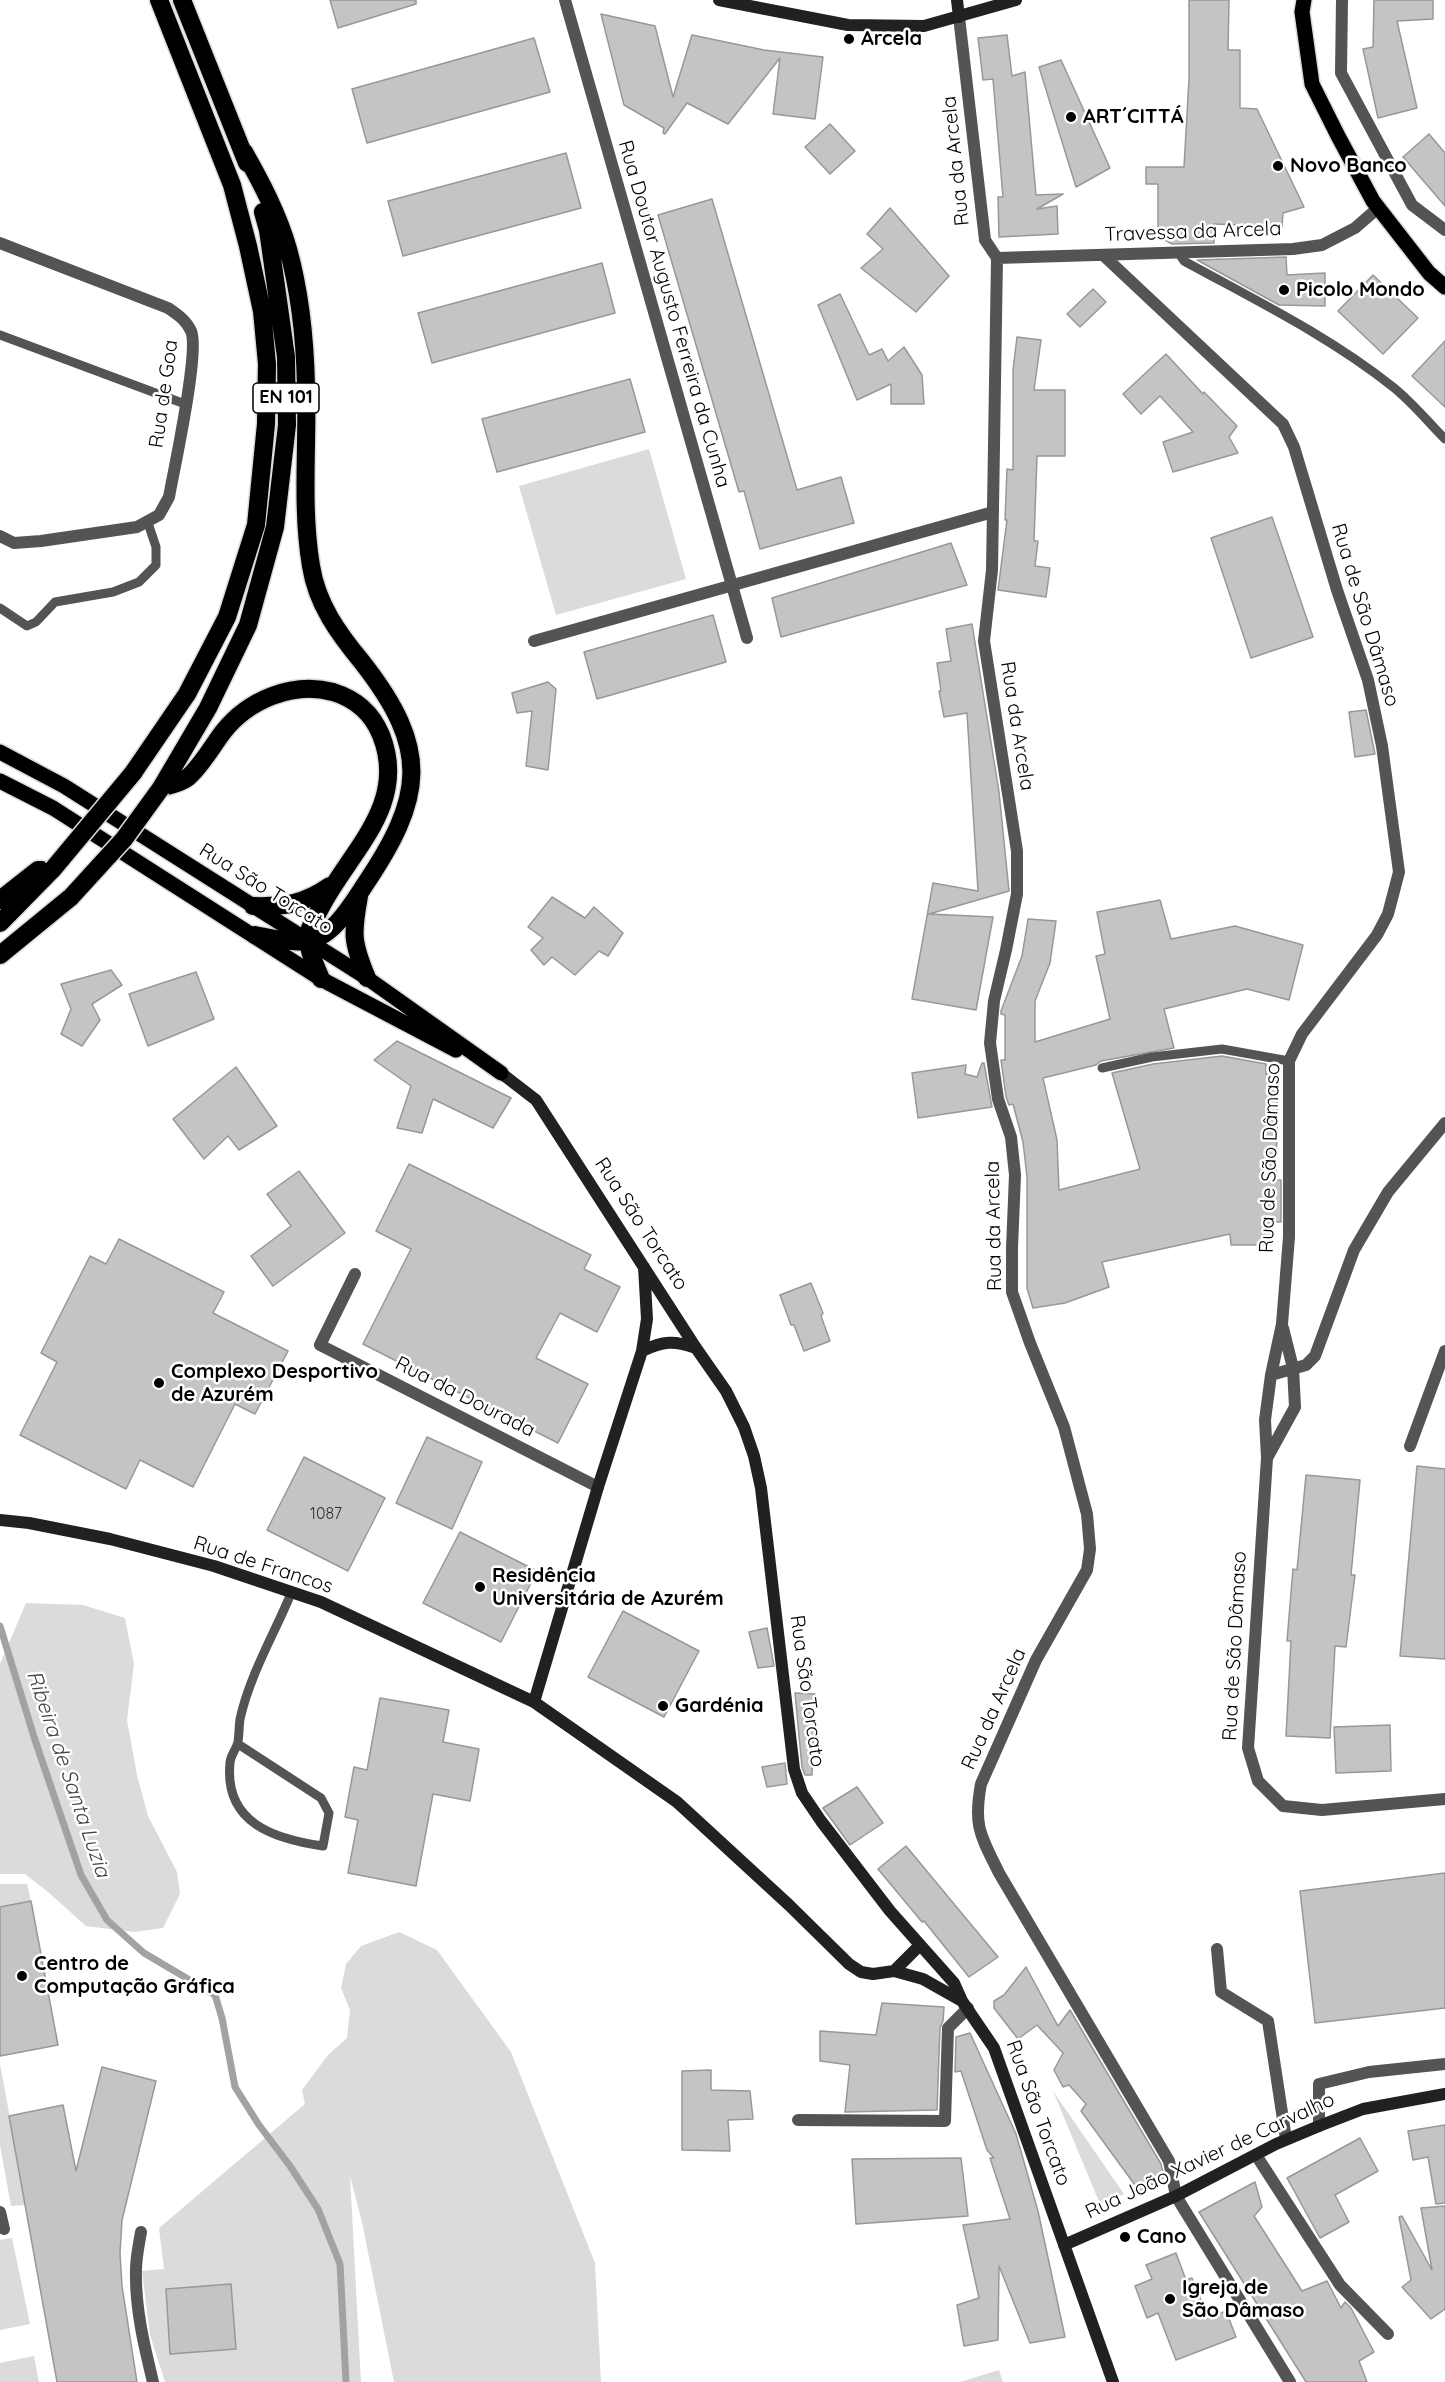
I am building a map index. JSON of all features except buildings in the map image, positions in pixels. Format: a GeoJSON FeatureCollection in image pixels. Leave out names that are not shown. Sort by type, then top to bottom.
{"type":"FeatureCollection","features":[{"type":"Feature","properties":{"kind":"highway","name":"EN 101"},"geometry":{"type":"LineString","coordinates":[[0,923],[53,869],[133,774],[187,694],[227,617],[256,525],[266,424],[266,353],[262,311],[232,185],[159,0]]}},
{"type":"Feature","properties":{"kind":"highway","name":"EN 101"},"geometry":{"type":"LineString","coordinates":[[0,955],[71,897],[124,839],[161,788],[208,708],[248,625],[275,527],[287,426],[286,357],[268,230],[244,152],[182,0]]}},
{"type":"Feature","properties":{"kind":"highway"},"geometry":{"type":"LineString","coordinates":[[244,152],[271,202],[288,248],[298,305],[306,384],[308,542],[316,587],[338,632],[381,686],[399,716],[409,743],[412,787],[402,820],[384,857],[360,893],[327,933],[308,941],[291,942],[255,935]]}},
{"type":"Feature","properties":{"kind":"highway"},"geometry":{"type":"LineString","coordinates":[[161,788],[186,779],[238,717],[260,702],[286,692],[311,688],[342,695],[355,701],[374,720],[381,733],[389,765],[388,784],[383,802],[366,838],[332,885],[308,933],[308,941],[321,979]]}},
{"type":"Feature","properties":{"kind":"highway"},"geometry":{"type":"LineString","coordinates":[[0,900],[38,870],[53,869]]}},
{"type":"Feature","properties":{"kind":"highway"},"geometry":{"type":"LineString","coordinates":[[253,906],[299,903],[312,898],[332,885]]}},
{"type":"Feature","properties":{"kind":"highway"},"geometry":{"type":"LineString","coordinates":[[360,893],[353,936],[357,954],[368,978]]}},
{"type":"Feature","properties":{"kind":"main road"},"geometry":{"type":"LineString","coordinates":[[1304,0],[1302,12],[1312,84],[1378,208],[1429,273],[1445,287]]}},
{"type":"Feature","properties":{"kind":"main road","name":"Rua São Torcato"},"geometry":{"type":"LineString","coordinates":[[0,752],[64,786],[368,978],[501,1073]]}},
{"type":"Feature","properties":{"kind":"main road","name":"Rua São Torcato"},"geometry":{"type":"LineString","coordinates":[[0,781],[53,808],[321,979],[501,1073]]}},
{"type":"Feature","properties":{"kind":"street","name":"Rua Doutor Augusto Ferreira da Cunha"},"geometry":{"type":"LineString","coordinates":[[565,0],[747,638]]}},
{"type":"Feature","properties":{"kind":"street"},"geometry":{"type":"LineString","coordinates":[[719,0],[848,25],[924,26],[1016,0]]}},
{"type":"Feature","properties":{"kind":"street","name":"Rua da Arcela"},"geometry":{"type":"LineString","coordinates":[[957,0],[985,240],[997,258],[992,570],[984,641],[1017,851],[1017,894],[994,1001],[990,1043],[998,1099],[1011,1137],[1015,1175],[1012,1292],[1064,1427],[1087,1514],[1090,1549],[1087,1570],[1036,1660],[981,1784],[977,1806],[978,1830],[999,1874],[1169,2161],[1176,2196]]}},
{"type":"Feature","properties":{"kind":"street"},"geometry":{"type":"LineString","coordinates":[[1342,0],[1341,74],[1412,205],[1445,230]]}},
{"type":"Feature","properties":{"kind":"street","name":"Travessa da Arcela"},"geometry":{"type":"LineString","coordinates":[[997,258],[1293,249],[1322,245],[1355,228],[1378,208]]}},
{"type":"Feature","properties":{"kind":"street","name":"Rua de Goa"},"geometry":{"type":"LineString","coordinates":[[0,243],[168,308],[183,318],[192,332],[193,357],[169,497],[159,515],[148,523]]}},
{"type":"Feature","properties":{"kind":"street","name":"Rua de São Dâmaso"},"geometry":{"type":"LineString","coordinates":[[1103,255],[1283,424],[1294,447],[1337,590],[1368,680],[1382,746],[1399,872],[1388,914],[1377,935],[1302,1034],[1289,1061],[1290,1189],[1282,1324],[1270,1376],[1265,1420],[1267,1458],[1248,1748],[1258,1781],[1283,1806],[1322,1810],[1445,1799]]}},
{"type":"Feature","properties":{"kind":"street"},"geometry":{"type":"LineString","coordinates":[[534,641],[993,512]]}},
{"type":"Feature","properties":{"kind":"street"},"geometry":{"type":"LineString","coordinates":[[0,536],[14,543],[41,541],[137,527],[148,523]]}},
{"type":"Feature","properties":{"kind":"street","name":"Rua São Torcato"},"geometry":{"type":"LineString","coordinates":[[501,1073],[536,1100],[726,1391],[744,1427],[754,1456],[761,1488],[794,1769],[802,1793],[821,1821],[919,1946],[954,1983],[965,2005],[994,2048],[1113,2382]]}},
{"type":"Feature","properties":{"kind":"street"},"geometry":{"type":"LineString","coordinates":[[1270,1376],[1306,1365],[1315,1356],[1354,1250],[1388,1192],[1445,1123]]}},
{"type":"Feature","properties":{"kind":"street"},"geometry":{"type":"LineString","coordinates":[[534,1702],[598,1487],[642,1351],[647,1320],[644,1267]]}},
{"type":"Feature","properties":{"kind":"street","name":"Rua da Dourada"},"geometry":{"type":"LineString","coordinates":[[355,1274],[320,1345],[598,1487]]}},
{"type":"Feature","properties":{"kind":"street","name":"Rua de São Dâmaso"},"geometry":{"type":"LineString","coordinates":[[1267,1458],[1295,1407],[1293,1368],[1282,1324]]}},
{"type":"Feature","properties":{"kind":"street"},"geometry":{"type":"LineString","coordinates":[[642,1351],[656,1344],[679,1341],[696,1348]]}},
{"type":"Feature","properties":{"kind":"street"},"geometry":{"type":"LineString","coordinates":[[1410,1446],[1445,1351]]}},
{"type":"Feature","properties":{"kind":"street","name":"Rua de Francos"},"geometry":{"type":"LineString","coordinates":[[0,1520],[29,1523],[110,1539],[214,1566],[292,1591],[321,1602],[534,1702],[677,1802],[789,1905],[849,1964],[861,1972],[873,1974],[894,1971]]}},
{"type":"Feature","properties":{"kind":"street"},"geometry":{"type":"LineString","coordinates":[[894,1971],[919,1946]]}},
{"type":"Feature","properties":{"kind":"street"},"geometry":{"type":"LineString","coordinates":[[1217,1949],[1221,1992],[1268,2021],[1286,2139]]}},
{"type":"Feature","properties":{"kind":"street","name":"Rua São Torcato"},"geometry":{"type":"LineString","coordinates":[[894,1971],[923,1979],[965,2005]]}},
{"type":"Feature","properties":{"kind":"street"},"geometry":{"type":"LineString","coordinates":[[798,2120],[945,2121],[948,2028],[965,2005]]}},
{"type":"Feature","properties":{"kind":"street"},"geometry":{"type":"LineString","coordinates":[[1319,2126],[1319,2084],[1369,2072],[1445,2064]]}},
{"type":"Feature","properties":{"kind":"street","name":"Rua João Xavier de Carvalho"},"geometry":{"type":"LineString","coordinates":[[1064,2245],[1176,2196],[1286,2139],[1363,2109],[1445,2094]]}},
{"type":"Feature","properties":{"kind":"street"},"geometry":{"type":"LineString","coordinates":[[1256,2155],[1340,2285],[1388,2334]]}},
{"type":"Feature","properties":{"kind":"street"},"geometry":{"type":"LineString","coordinates":[[1176,2196],[1290,2382]]}},
{"type":"Feature","properties":{"kind":"street"},"geometry":{"type":"LineString","coordinates":[[0,2212],[4,2229]]}},
{"type":"Feature","properties":{"kind":"street"},"geometry":{"type":"LineString","coordinates":[[141,2232],[136,2268],[137,2303],[143,2344],[153,2382]]}},
{"type":"Feature","properties":{"kind":"lane"},"geometry":{"type":"LineString","coordinates":[[1178,252],[1184,261],[1308,329],[1362,363],[1395,388],[1445,439]]}},
{"type":"Feature","properties":{"kind":"lane"},"geometry":{"type":"LineString","coordinates":[[0,335],[185,404]]}},
{"type":"Feature","properties":{"kind":"lane"},"geometry":{"type":"LineString","coordinates":[[0,608],[27,626],[36,622],[55,602],[112,592],[139,582],[156,565],[156,547],[148,523]]}},
{"type":"Feature","properties":{"kind":"lane"},"geometry":{"type":"LineString","coordinates":[[1102,1068],[1152,1057],[1222,1049],[1289,1061]]}},
{"type":"Feature","properties":{"kind":"lane"},"geometry":{"type":"LineString","coordinates":[[238,1744],[321,1798],[329,1813],[323,1846],[279,1837],[258,1826],[242,1813],[232,1798],[229,1776],[230,1760],[238,1744],[240,1719],[258,1666],[292,1591]]}},
{"type":"Feature","properties":{"kind":"shaded area"},"geometry":{"type":"Polygon","coordinates":[[[649,449],[686,579],[556,615],[519,486],[649,449]]]}},
{"type":"Feature","properties":{"kind":"shaded area"},"geometry":{"type":"Polygon","coordinates":[[[26,1603],[83,1605],[125,1618],[134,1664],[127,1720],[137,1775],[148,1816],[177,1872],[180,1894],[163,1928],[134,1932],[86,1926],[25,1874],[0,1874],[0,1664],[26,1603]]]}},
{"type":"Feature","properties":{"kind":"shaded area"},"geometry":{"type":"Polygon","coordinates":[[[0,1884],[27,1884],[31,1901],[0,1907],[0,1884]]]}},
{"type":"Feature","properties":{"kind":"shaded area"},"geometry":{"type":"Polygon","coordinates":[[[399,1932],[437,1950],[511,2052],[595,2263],[601,2382],[394,2382],[362,2222],[350,2176],[361,2382],[165,2382],[150,2335],[142,2271],[164,2269],[159,2228],[305,2104],[302,2090],[328,2055],[347,2038],[350,2010],[341,1988],[346,1964],[361,1946],[399,1932]]]}},
{"type":"Feature","properties":{"kind":"shaded area"},"geometry":{"type":"Polygon","coordinates":[[[0,2064],[26,2205],[11,2206],[0,2145],[0,2064]]]}},
{"type":"Feature","properties":{"kind":"shaded area"},"geometry":{"type":"Polygon","coordinates":[[[1053,2091],[1124,2194],[1100,2204],[1053,2091]]]}},
{"type":"Feature","properties":{"kind":"shaded area"},"geometry":{"type":"Polygon","coordinates":[[[12,2238],[30,2324],[0,2330],[0,2240],[12,2238]]]}},
{"type":"Feature","properties":{"kind":"shaded area"},"geometry":{"type":"Polygon","coordinates":[[[34,2356],[39,2382],[0,2382],[0,2363],[34,2356]]]}},
{"type":"Feature","properties":{"kind":"shaded area"},"geometry":{"type":"Polygon","coordinates":[[[999,2370],[1003,2382],[960,2382],[999,2370]]]}},
{"type":"Feature","properties":{"kind":"waterway","name":"Ribeira de Santa Luzia"},"geometry":{"type":"LineString","coordinates":[[0,1626],[35,1740],[81,1875],[107,1920],[144,1953],[215,1995],[222,2018],[235,2087],[318,2209],[340,2264],[346,2382]]}},
{"type":"Feature","properties":{"kind":"place","name":"Arcela"},"geometry":{"type":"Point","coordinates":[849,39]}},
{"type":"Feature","properties":{"kind":"place","name":"ART´CITTÁ"},"geometry":{"type":"Point","coordinates":[1071,117]}},
{"type":"Feature","properties":{"kind":"place","name":"Novo Banco"},"geometry":{"type":"Point","coordinates":[1278,166]}},
{"type":"Feature","properties":{"kind":"place","name":"Picolo Mondo"},"geometry":{"type":"Point","coordinates":[1284,290]}},
{"type":"Feature","properties":{"kind":"place","name":"Complexo Desportivo de Azurém"},"geometry":{"type":"Point","coordinates":[159,1383]}},
{"type":"Feature","properties":{"kind":"place","name":"Residência Universitária de Azurém"},"geometry":{"type":"Point","coordinates":[480,1587]}},
{"type":"Feature","properties":{"kind":"place","name":"Gardénia"},"geometry":{"type":"Point","coordinates":[663,1706]}},
{"type":"Feature","properties":{"kind":"place","name":"Centro de Computação Gráfica"},"geometry":{"type":"Point","coordinates":[22,1976]}},
{"type":"Feature","properties":{"kind":"place","name":"Cano"},"geometry":{"type":"Point","coordinates":[1125,2237]}},
{"type":"Feature","properties":{"kind":"place","name":"Igreja de São Dâmaso"},"geometry":{"type":"Point","coordinates":[1170,2299]}}]}
